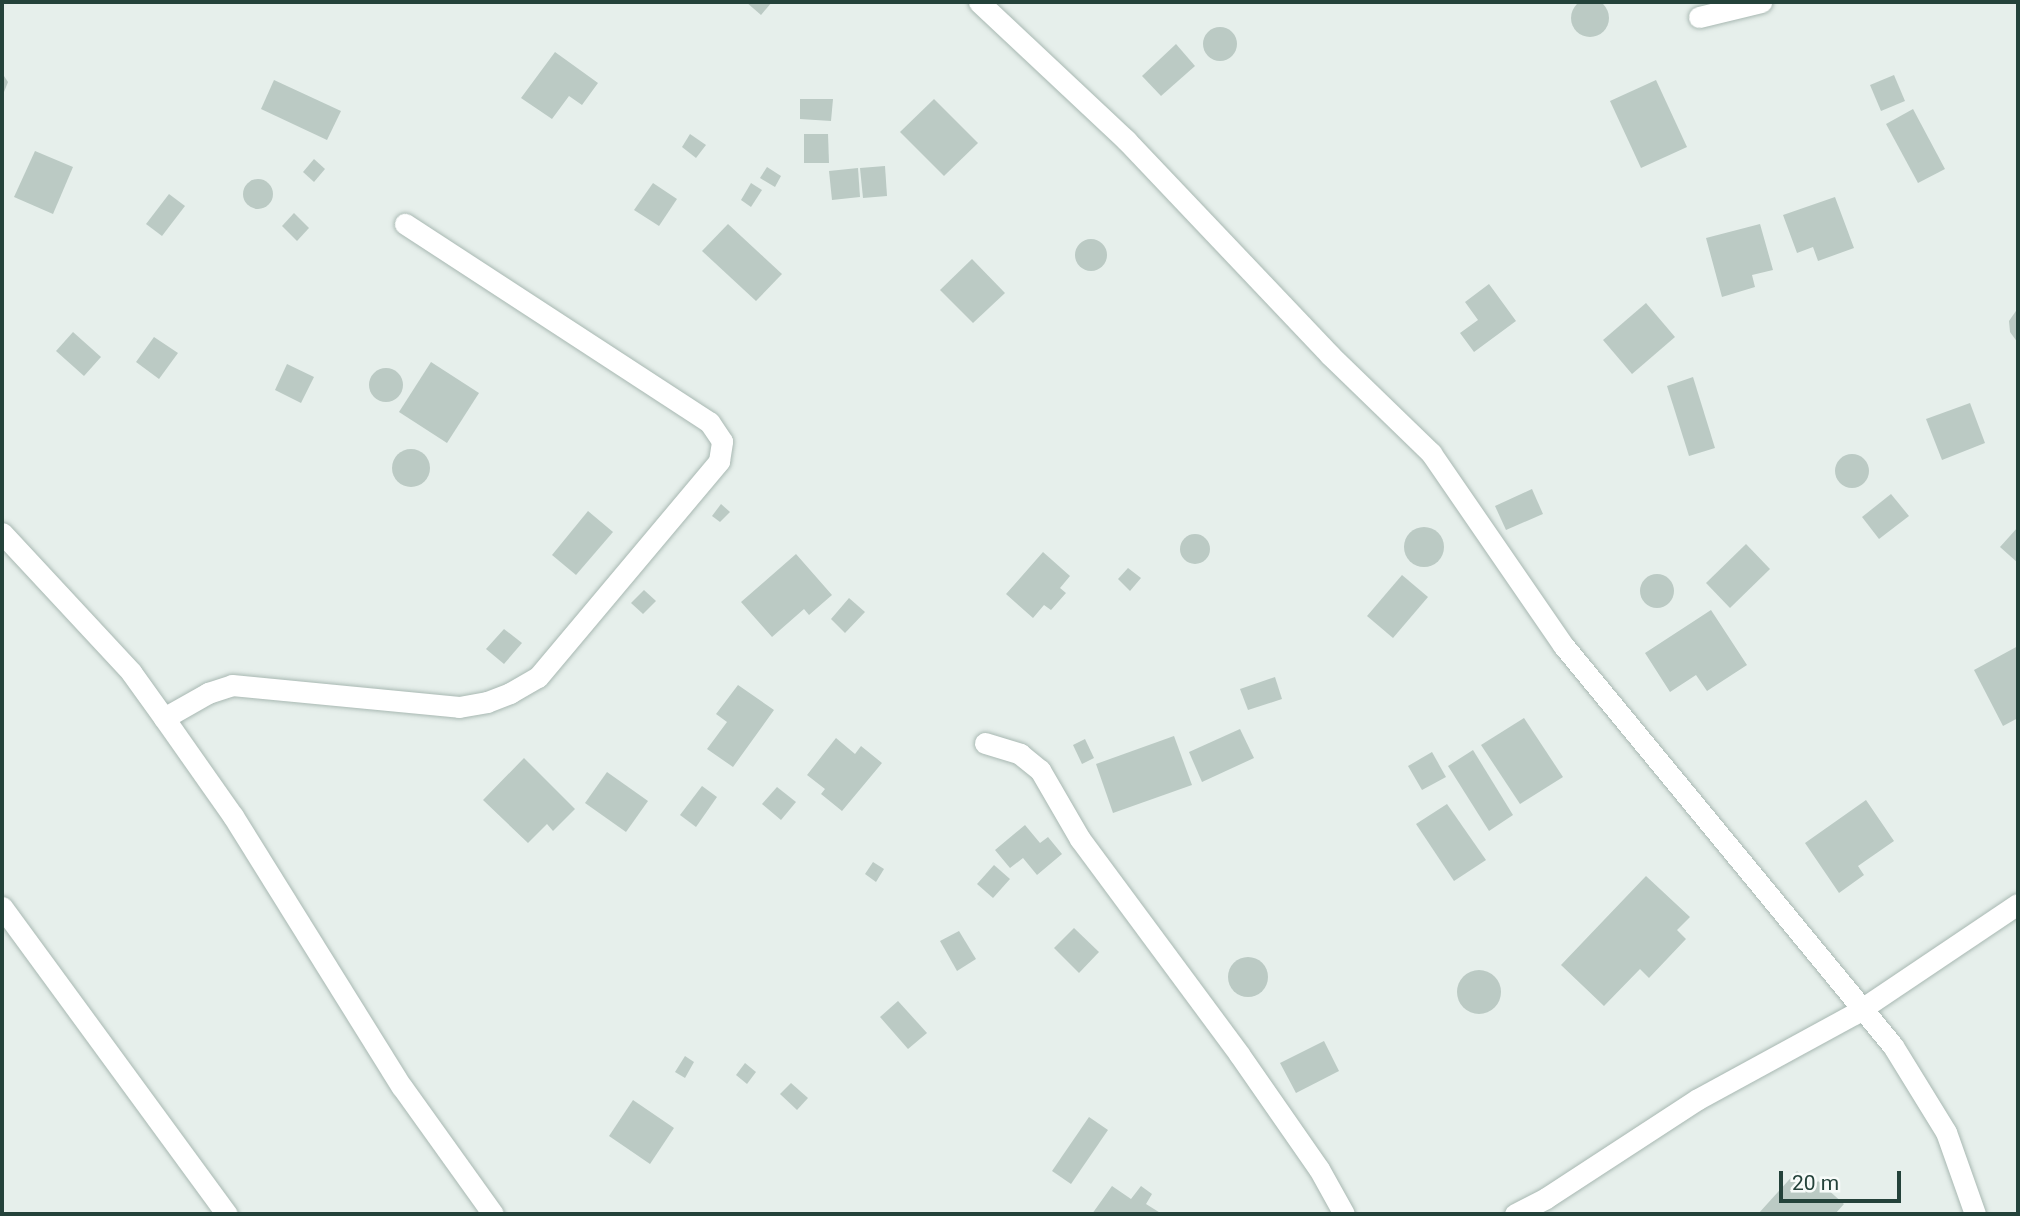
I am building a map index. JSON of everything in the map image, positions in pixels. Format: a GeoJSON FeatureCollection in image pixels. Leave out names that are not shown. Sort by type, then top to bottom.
{"type":"FeatureCollection","features":[{"type":"Feature","properties":{"kind":"street"},"geometry":{"type":"LineString","coordinates":[[979,2],[1126,140],[1330,355],[1431,453],[1563,645],[1894,1046],[1946,1132],[1975,1214]]}},
{"type":"Feature","properties":{"kind":"street"},"geometry":{"type":"LineString","coordinates":[[1699,17],[1761,2]]}},
{"type":"Feature","properties":{"kind":"street"},"geometry":{"type":"LineString","coordinates":[[164,718],[208,693],[232,685],[458,707],[487,702],[510,693],[538,677],[719,461],[722,441],[709,422],[405,224]]}},
{"type":"Feature","properties":{"kind":"street"},"geometry":{"type":"LineString","coordinates":[[2,533],[131,673],[164,718],[233,816],[402,1087],[493,1214]]}},
{"type":"Feature","properties":{"kind":"street"},"geometry":{"type":"LineString","coordinates":[[985,743],[1020,754],[1040,770],[1080,839],[1239,1054],[1319,1169],[1344,1214]]}},
{"type":"Feature","properties":{"kind":"street"},"geometry":{"type":"LineString","coordinates":[[1515,1214],[1546,1198],[1698,1099],[1864,1007],[2018,904]]}},
{"type":"Feature","properties":{"kind":"street"},"geometry":{"type":"LineString","coordinates":[[2,907],[227,1214]]}},
{"type":"Feature","properties":{"kind":"building"},"geometry":{"type":"Polygon","coordinates":[[[1590,-1],[1603,5],[1609,18],[1603,31],[1590,37],[1577,31],[1571,18],[1577,5],[1590,-1]]]}},
{"type":"Feature","properties":{"kind":"building"},"geometry":{"type":"Polygon","coordinates":[[[746,2],[772,2],[761,15],[746,2]]]}},
{"type":"Feature","properties":{"kind":"building"},"geometry":{"type":"Polygon","coordinates":[[[1220,27],[1232,32],[1237,44],[1232,56],[1220,61],[1208,56],[1203,44],[1208,32],[1220,27]]]}},
{"type":"Feature","properties":{"kind":"building"},"geometry":{"type":"Polygon","coordinates":[[[1176,44],[1195,66],[1161,96],[1142,76],[1176,44]]]}},
{"type":"Feature","properties":{"kind":"building"},"geometry":{"type":"Polygon","coordinates":[[[555,52],[598,83],[582,105],[569,96],[552,119],[521,98],[555,52]]]}},
{"type":"Feature","properties":{"kind":"building"},"geometry":{"type":"Polygon","coordinates":[[[2,73],[8,82],[2,97],[2,73]]]}},
{"type":"Feature","properties":{"kind":"building"},"geometry":{"type":"Polygon","coordinates":[[[1894,75],[1905,101],[1881,111],[1870,85],[1894,75]]]}},
{"type":"Feature","properties":{"kind":"building"},"geometry":{"type":"Polygon","coordinates":[[[274,80],[341,111],[327,140],[261,109],[274,80]]]}},
{"type":"Feature","properties":{"kind":"building"},"geometry":{"type":"Polygon","coordinates":[[[1656,80],[1687,147],[1641,168],[1610,101],[1656,80]]]}},
{"type":"Feature","properties":{"kind":"building"},"geometry":{"type":"Polygon","coordinates":[[[800,99],[833,99],[831,121],[800,119],[800,99]]]}},
{"type":"Feature","properties":{"kind":"building"},"geometry":{"type":"Polygon","coordinates":[[[934,99],[978,143],[944,176],[900,132],[934,99]]]}},
{"type":"Feature","properties":{"kind":"building"},"geometry":{"type":"Polygon","coordinates":[[[1913,109],[1945,169],[1918,183],[1886,124],[1913,109]]]}},
{"type":"Feature","properties":{"kind":"building"},"geometry":{"type":"Polygon","coordinates":[[[690,134],[706,145],[696,158],[682,147],[690,134]]]}},
{"type":"Feature","properties":{"kind":"building"},"geometry":{"type":"Polygon","coordinates":[[[804,134],[828,134],[829,163],[804,163],[804,134]]]}},
{"type":"Feature","properties":{"kind":"building"},"geometry":{"type":"Polygon","coordinates":[[[35,151],[73,167],[53,214],[14,197],[35,151]]]}},
{"type":"Feature","properties":{"kind":"building"},"geometry":{"type":"Polygon","coordinates":[[[314,159],[325,169],[314,182],[303,172],[314,159]]]}},
{"type":"Feature","properties":{"kind":"building"},"geometry":{"type":"Polygon","coordinates":[[[885,166],[887,196],[863,198],[860,168],[885,166]]]}},
{"type":"Feature","properties":{"kind":"building"},"geometry":{"type":"Polygon","coordinates":[[[767,167],[781,176],[775,187],[760,178],[767,167]]]}},
{"type":"Feature","properties":{"kind":"building"},"geometry":{"type":"Polygon","coordinates":[[[858,168],[860,197],[832,200],[829,171],[858,168]]]}},
{"type":"Feature","properties":{"kind":"building"},"geometry":{"type":"Polygon","coordinates":[[[258,179],[264,180],[272,188],[272,200],[264,208],[258,209],[252,208],[244,200],[243,194],[244,188],[252,180],[258,179]]]}},
{"type":"Feature","properties":{"kind":"building"},"geometry":{"type":"Polygon","coordinates":[[[653,183],[677,199],[659,226],[634,210],[653,183]]]}},
{"type":"Feature","properties":{"kind":"building"},"geometry":{"type":"Polygon","coordinates":[[[751,183],[762,190],[751,207],[741,200],[751,183]]]}},
{"type":"Feature","properties":{"kind":"building"},"geometry":{"type":"Polygon","coordinates":[[[169,194],[185,206],[162,236],[146,224],[169,194]]]}},
{"type":"Feature","properties":{"kind":"building"},"geometry":{"type":"Polygon","coordinates":[[[1835,197],[1854,248],[1818,261],[1813,247],[1797,253],[1783,215],[1835,197]]]}},
{"type":"Feature","properties":{"kind":"building"},"geometry":{"type":"Polygon","coordinates":[[[294,213],[309,228],[297,241],[282,226],[294,213]]]}},
{"type":"Feature","properties":{"kind":"building"},"geometry":{"type":"Polygon","coordinates":[[[728,224],[782,274],[756,301],[702,251],[728,224]]]}},
{"type":"Feature","properties":{"kind":"building"},"geometry":{"type":"Polygon","coordinates":[[[1760,224],[1773,270],[1752,275],[1755,287],[1722,297],[1706,238],[1760,224]]]}},
{"type":"Feature","properties":{"kind":"building"},"geometry":{"type":"Polygon","coordinates":[[[1091,239],[1102,244],[1107,255],[1102,266],[1091,271],[1080,266],[1075,255],[1080,244],[1091,239]]]}},
{"type":"Feature","properties":{"kind":"building"},"geometry":{"type":"Polygon","coordinates":[[[972,259],[1005,293],[973,323],[940,290],[972,259]]]}},
{"type":"Feature","properties":{"kind":"building"},"geometry":{"type":"Polygon","coordinates":[[[1489,284],[1516,321],[1474,352],[1460,333],[1478,320],[1465,302],[1489,284]]]}},
{"type":"Feature","properties":{"kind":"building"},"geometry":{"type":"Polygon","coordinates":[[[1646,303],[1675,337],[1632,374],[1603,340],[1646,303]]]}},
{"type":"Feature","properties":{"kind":"building"},"geometry":{"type":"Polygon","coordinates":[[[2018,308],[2018,343],[2010,332],[2009,321],[2018,308]]]}},
{"type":"Feature","properties":{"kind":"building"},"geometry":{"type":"Polygon","coordinates":[[[73,332],[101,357],[84,376],[56,351],[73,332]]]}},
{"type":"Feature","properties":{"kind":"building"},"geometry":{"type":"Polygon","coordinates":[[[154,337],[178,353],[159,379],[136,362],[154,337]]]}},
{"type":"Feature","properties":{"kind":"building"},"geometry":{"type":"Polygon","coordinates":[[[431,362],[479,393],[447,443],[399,412],[431,362]]]}},
{"type":"Feature","properties":{"kind":"building"},"geometry":{"type":"Polygon","coordinates":[[[287,364],[314,377],[301,403],[275,390],[287,364]]]}},
{"type":"Feature","properties":{"kind":"building"},"geometry":{"type":"Polygon","coordinates":[[[386,368],[398,373],[403,385],[398,397],[386,402],[374,397],[369,385],[374,373],[386,368]]]}},
{"type":"Feature","properties":{"kind":"building"},"geometry":{"type":"Polygon","coordinates":[[[1693,377],[1715,448],[1689,456],[1667,386],[1693,377]]]}},
{"type":"Feature","properties":{"kind":"building"},"geometry":{"type":"Polygon","coordinates":[[[1970,403],[1985,443],[1942,460],[1926,419],[1970,403]]]}},
{"type":"Feature","properties":{"kind":"building"},"geometry":{"type":"Polygon","coordinates":[[[411,449],[424,455],[430,468],[424,481],[411,487],[398,481],[392,468],[398,455],[411,449]]]}},
{"type":"Feature","properties":{"kind":"building"},"geometry":{"type":"Polygon","coordinates":[[[1852,454],[1864,459],[1869,471],[1864,483],[1852,488],[1840,483],[1835,471],[1840,459],[1852,454]]]}},
{"type":"Feature","properties":{"kind":"building"},"geometry":{"type":"Polygon","coordinates":[[[1532,489],[1543,514],[1506,530],[1495,506],[1532,489]]]}},
{"type":"Feature","properties":{"kind":"building"},"geometry":{"type":"Polygon","coordinates":[[[1891,494],[1909,516],[1879,539],[1862,517],[1891,494]]]}},
{"type":"Feature","properties":{"kind":"building"},"geometry":{"type":"Polygon","coordinates":[[[721,504],[730,512],[720,522],[712,516],[721,504]]]}},
{"type":"Feature","properties":{"kind":"building"},"geometry":{"type":"Polygon","coordinates":[[[588,511],[613,532],[576,575],[552,555],[588,511]]]}},
{"type":"Feature","properties":{"kind":"building"},"geometry":{"type":"Polygon","coordinates":[[[1424,527],[1432,528],[1438,533],[1443,539],[1443,555],[1438,561],[1432,566],[1424,567],[1416,566],[1410,561],[1405,555],[1404,547],[1405,539],[1410,533],[1416,528],[1424,527]]]}},
{"type":"Feature","properties":{"kind":"building"},"geometry":{"type":"Polygon","coordinates":[[[2018,527],[2018,563],[2000,547],[2018,527]]]}},
{"type":"Feature","properties":{"kind":"building"},"geometry":{"type":"Polygon","coordinates":[[[1195,534],[1206,538],[1210,549],[1206,560],[1195,564],[1184,560],[1180,549],[1184,538],[1195,534]]]}},
{"type":"Feature","properties":{"kind":"building"},"geometry":{"type":"Polygon","coordinates":[[[1746,544],[1770,569],[1730,608],[1706,583],[1746,544]]]}},
{"type":"Feature","properties":{"kind":"building"},"geometry":{"type":"Polygon","coordinates":[[[1043,552],[1070,576],[1060,588],[1066,593],[1051,610],[1044,605],[1033,618],[1006,594],[1043,552]]]}},
{"type":"Feature","properties":{"kind":"building"},"geometry":{"type":"Polygon","coordinates":[[[796,554],[832,595],[809,615],[804,609],[772,637],[741,602],[796,554]]]}},
{"type":"Feature","properties":{"kind":"building"},"geometry":{"type":"Polygon","coordinates":[[[1128,568],[1141,578],[1130,591],[1118,579],[1128,568]]]}},
{"type":"Feature","properties":{"kind":"building"},"geometry":{"type":"Polygon","coordinates":[[[1657,574],[1669,579],[1674,591],[1669,603],[1657,608],[1645,603],[1640,591],[1645,579],[1657,574]]]}},
{"type":"Feature","properties":{"kind":"building"},"geometry":{"type":"Polygon","coordinates":[[[1402,575],[1428,597],[1393,638],[1367,616],[1402,575]]]}},
{"type":"Feature","properties":{"kind":"building"},"geometry":{"type":"Polygon","coordinates":[[[644,590],[656,601],[643,614],[631,603],[644,590]]]}},
{"type":"Feature","properties":{"kind":"building"},"geometry":{"type":"Polygon","coordinates":[[[849,598],[865,612],[845,633],[831,619],[849,598]]]}},
{"type":"Feature","properties":{"kind":"building"},"geometry":{"type":"Polygon","coordinates":[[[1711,610],[1747,665],[1707,691],[1696,675],[1670,692],[1645,653],[1711,610]]]}},
{"type":"Feature","properties":{"kind":"building"},"geometry":{"type":"Polygon","coordinates":[[[504,629],[522,643],[504,664],[486,649],[504,629]]]}},
{"type":"Feature","properties":{"kind":"building"},"geometry":{"type":"Polygon","coordinates":[[[2018,646],[2018,718],[2003,726],[1974,670],[2018,646]]]}},
{"type":"Feature","properties":{"kind":"building"},"geometry":{"type":"Polygon","coordinates":[[[1275,677],[1282,699],[1248,710],[1240,689],[1275,677]]]}},
{"type":"Feature","properties":{"kind":"building"},"geometry":{"type":"Polygon","coordinates":[[[738,685],[774,710],[733,767],[707,749],[727,722],[716,714],[738,685]]]}},
{"type":"Feature","properties":{"kind":"building"},"geometry":{"type":"Polygon","coordinates":[[[1524,718],[1563,777],[1520,804],[1481,745],[1524,718]]]}},
{"type":"Feature","properties":{"kind":"building"},"geometry":{"type":"Polygon","coordinates":[[[1240,729],[1254,758],[1202,782],[1189,752],[1240,729]]]}},
{"type":"Feature","properties":{"kind":"building"},"geometry":{"type":"Polygon","coordinates":[[[1174,736],[1192,785],[1113,813],[1096,764],[1174,736]]]}},
{"type":"Feature","properties":{"kind":"building"},"geometry":{"type":"Polygon","coordinates":[[[836,738],[855,754],[861,746],[882,763],[842,811],[821,794],[825,789],[807,775],[836,738]]]}},
{"type":"Feature","properties":{"kind":"building"},"geometry":{"type":"Polygon","coordinates":[[[1085,739],[1094,758],[1082,764],[1073,745],[1085,739]]]}},
{"type":"Feature","properties":{"kind":"building"},"geometry":{"type":"Polygon","coordinates":[[[1473,750],[1513,815],[1489,831],[1448,766],[1473,750]]]}},
{"type":"Feature","properties":{"kind":"building"},"geometry":{"type":"Polygon","coordinates":[[[1432,752],[1446,777],[1422,790],[1408,766],[1432,752]]]}},
{"type":"Feature","properties":{"kind":"building"},"geometry":{"type":"Polygon","coordinates":[[[524,758],[575,809],[553,831],[547,824],[528,843],[483,800],[524,758]]]}},
{"type":"Feature","properties":{"kind":"building"},"geometry":{"type":"Polygon","coordinates":[[[607,772],[648,801],[626,832],[585,803],[607,772]]]}},
{"type":"Feature","properties":{"kind":"building"},"geometry":{"type":"Polygon","coordinates":[[[702,786],[717,797],[696,827],[680,815],[702,786]]]}},
{"type":"Feature","properties":{"kind":"building"},"geometry":{"type":"Polygon","coordinates":[[[777,787],[796,802],[781,820],[762,804],[777,787]]]}},
{"type":"Feature","properties":{"kind":"building"},"geometry":{"type":"Polygon","coordinates":[[[1866,800],[1894,841],[1858,866],[1864,875],[1839,893],[1805,843],[1866,800]]]}},
{"type":"Feature","properties":{"kind":"building"},"geometry":{"type":"Polygon","coordinates":[[[1447,804],[1486,860],[1454,881],[1416,824],[1447,804]]]}},
{"type":"Feature","properties":{"kind":"building"},"geometry":{"type":"Polygon","coordinates":[[[1025,825],[1040,843],[1048,837],[1062,854],[1037,875],[1023,858],[1010,868],[995,850],[1025,825]]]}},
{"type":"Feature","properties":{"kind":"building"},"geometry":{"type":"Polygon","coordinates":[[[873,862],[884,869],[876,882],[865,874],[873,862]]]}},
{"type":"Feature","properties":{"kind":"building"},"geometry":{"type":"Polygon","coordinates":[[[994,865],[1010,879],[993,898],[977,884],[994,865]]]}},
{"type":"Feature","properties":{"kind":"building"},"geometry":{"type":"Polygon","coordinates":[[[1646,876],[1690,917],[1677,930],[1686,939],[1649,978],[1640,969],[1604,1006],[1561,965],[1646,876]]]}},
{"type":"Feature","properties":{"kind":"building"},"geometry":{"type":"Polygon","coordinates":[[[1074,928],[1099,952],[1079,973],[1054,948],[1074,928]]]}},
{"type":"Feature","properties":{"kind":"building"},"geometry":{"type":"Polygon","coordinates":[[[959,931],[976,959],[957,971],[940,941],[959,931]]]}},
{"type":"Feature","properties":{"kind":"building"},"geometry":{"type":"Polygon","coordinates":[[[1248,957],[1262,963],[1268,977],[1262,991],[1248,997],[1234,991],[1228,977],[1234,963],[1248,957]]]}},
{"type":"Feature","properties":{"kind":"building"},"geometry":{"type":"Polygon","coordinates":[[[1479,970],[1494,977],[1501,992],[1494,1007],[1479,1014],[1464,1007],[1457,992],[1464,977],[1479,970]]]}},
{"type":"Feature","properties":{"kind":"building"},"geometry":{"type":"Polygon","coordinates":[[[898,1001],[927,1033],[908,1049],[880,1017],[898,1001]]]}},
{"type":"Feature","properties":{"kind":"building"},"geometry":{"type":"Polygon","coordinates":[[[1324,1041],[1339,1071],[1296,1093],[1280,1063],[1324,1041]]]}},
{"type":"Feature","properties":{"kind":"building"},"geometry":{"type":"Polygon","coordinates":[[[685,1056],[694,1062],[685,1078],[675,1072],[685,1056]]]}},
{"type":"Feature","properties":{"kind":"building"},"geometry":{"type":"Polygon","coordinates":[[[745,1063],[756,1072],[747,1084],[736,1075],[745,1063]]]}},
{"type":"Feature","properties":{"kind":"building"},"geometry":{"type":"Polygon","coordinates":[[[791,1083],[808,1098],[797,1110],[780,1094],[791,1083]]]}},
{"type":"Feature","properties":{"kind":"building"},"geometry":{"type":"Polygon","coordinates":[[[633,1100],[674,1128],[650,1164],[609,1136],[633,1100]]]}},
{"type":"Feature","properties":{"kind":"building"},"geometry":{"type":"Polygon","coordinates":[[[1089,1117],[1108,1130],[1071,1184],[1052,1171],[1089,1117]]]}},
{"type":"Feature","properties":{"kind":"building"},"geometry":{"type":"Polygon","coordinates":[[[1797,1171],[1814,1186],[1818,1181],[1844,1204],[1835,1214],[1758,1214],[1797,1171]]]}},
{"type":"Feature","properties":{"kind":"building"},"geometry":{"type":"Polygon","coordinates":[[[1112,1186],[1131,1199],[1141,1186],[1152,1194],[1146,1204],[1162,1214],[1092,1214],[1112,1186]]]}}]}
